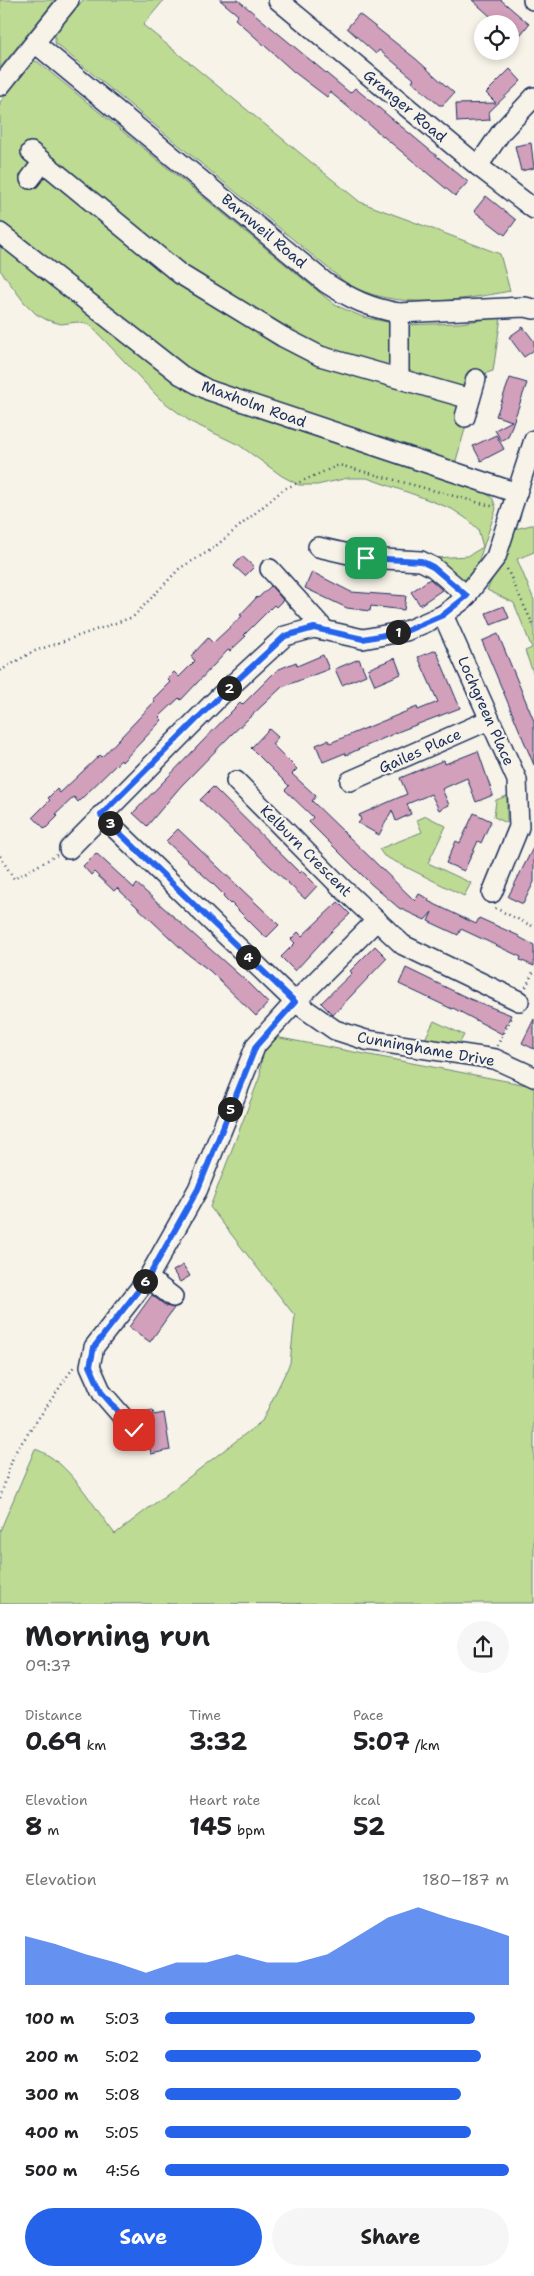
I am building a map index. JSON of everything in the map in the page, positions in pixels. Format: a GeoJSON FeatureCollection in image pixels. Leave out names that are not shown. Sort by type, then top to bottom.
{"type":"FeatureCollection","features":[{"type":"Feature","properties":{"kind":"street"},"geometry":{"type":"LineString","coordinates":[[0,86],[69,0]]}},
{"type":"Feature","properties":{"kind":"street","name":"Granger Road"},"geometry":{"type":"LineString","coordinates":[[278,0],[478,166],[534,209]]}},
{"type":"Feature","properties":{"kind":"street","name":"Barnweil Road"},"geometry":{"type":"LineString","coordinates":[[35,43],[326,283],[352,300],[381,310],[399,313],[525,307],[534,309]]}},
{"type":"Feature","properties":{"kind":"street"},"geometry":{"type":"LineString","coordinates":[[478,166],[502,131],[534,97]]}},
{"type":"Feature","properties":{"kind":"street"},"geometry":{"type":"LineString","coordinates":[[30,179],[37,157],[180,274],[233,308],[320,356],[470,399]]}},
{"type":"Feature","properties":{"kind":"street","name":"Maxholm Road"},"geometry":{"type":"LineString","coordinates":[[0,233],[182,375],[208,390],[517,493]]}},
{"type":"Feature","properties":{"kind":"street"},"geometry":{"type":"LineString","coordinates":[[398,378],[399,313]]}},
{"type":"Feature","properties":{"kind":"street"},"geometry":{"type":"LineString","coordinates":[[465,417],[476,379]]}},
{"type":"Feature","properties":{"kind":"street"},"geometry":{"type":"LineString","coordinates":[[69,849],[213,703],[285,636],[314,628],[363,639],[406,631],[443,615],[467,596],[496,557],[534,440]]}},
{"type":"Feature","properties":{"kind":"street"},"geometry":{"type":"LineString","coordinates":[[318,547],[366,558],[421,561],[433,567],[467,596]]}},
{"type":"Feature","properties":{"kind":"street"},"geometry":{"type":"LineString","coordinates":[[270,569],[325,630]]}},
{"type":"Feature","properties":{"kind":"street","name":"Lochgreen Place"},"geometry":{"type":"LineString","coordinates":[[443,615],[517,780],[519,826],[492,894]]}},
{"type":"Feature","properties":{"kind":"street","name":"Gailes Place"},"geometry":{"type":"LineString","coordinates":[[350,782],[489,720]]}},
{"type":"Feature","properties":{"kind":"street","name":"Kelburn Crescent"},"geometry":{"type":"LineString","coordinates":[[236,781],[403,945],[519,1001]]}},
{"type":"Feature","properties":{"kind":"street","name":"Cunninghame Drive"},"geometry":{"type":"LineString","coordinates":[[101,815],[295,1002],[335,1030],[366,1040],[495,1059],[534,1076]]}},
{"type":"Feature","properties":{"kind":"street"},"geometry":{"type":"LineString","coordinates":[[134,1430],[102,1393],[90,1366],[94,1347],[148,1278],[198,1189],[256,1046],[295,1002],[377,920]]}},
{"type":"Feature","properties":{"kind":"street"},"geometry":{"type":"LineString","coordinates":[[148,1278],[173,1297]]}},
{"type":"Feature","properties":{"kind":"path"},"geometry":{"type":"LineString","coordinates":[[0,671],[32,652],[133,617],[180,568],[211,550],[284,489],[339,465],[511,512]]}},
{"type":"Feature","properties":{"kind":"path"},"geometry":{"type":"LineString","coordinates":[[496,557],[504,561],[534,627]]}},
{"type":"Feature","properties":{"kind":"path"},"geometry":{"type":"LineString","coordinates":[[0,856],[14,878],[69,849]]}},
{"type":"Feature","properties":{"kind":"path"},"geometry":{"type":"LineString","coordinates":[[492,894],[489,905],[534,926]]}},
{"type":"Feature","properties":{"kind":"path"},"geometry":{"type":"LineString","coordinates":[[0,1498],[14,1454],[79,1361]]}},
{"type":"Feature","properties":{"kind":"green space"},"geometry":{"type":"Polygon","coordinates":[[[0,0],[55,0],[0,68],[0,0]]]}},
{"type":"Feature","properties":{"kind":"green space"},"geometry":{"type":"Polygon","coordinates":[[[83,0],[164,0],[143,25],[360,202],[500,254],[510,291],[448,300],[405,300],[364,292],[346,283],[55,43],[55,34],[83,0]]]}},
{"type":"Feature","properties":{"kind":"green space"},"geometry":{"type":"Polygon","coordinates":[[[34,61],[38,62],[335,305],[363,317],[392,323],[392,366],[385,369],[347,359],[292,337],[202,283],[32,146],[25,153],[33,164],[25,178],[33,184],[42,174],[47,173],[176,279],[227,312],[318,361],[459,401],[462,408],[458,419],[467,422],[455,464],[199,377],[0,223],[0,102],[34,61]]]}},
{"type":"Feature","properties":{"kind":"green space"},"geometry":{"type":"Polygon","coordinates":[[[0,242],[182,384],[485,492],[493,499],[496,509],[477,566],[461,588],[434,558],[468,556],[483,547],[478,529],[452,509],[367,478],[348,478],[317,485],[299,485],[282,476],[239,445],[191,422],[160,399],[90,325],[77,322],[61,324],[36,314],[24,302],[0,270],[0,242]]]}},
{"type":"Feature","properties":{"kind":"green space"},"geometry":{"type":"Polygon","coordinates":[[[501,317],[493,371],[480,375],[465,388],[407,376],[403,325],[460,323],[501,317]]]}},
{"type":"Feature","properties":{"kind":"green space"},"geometry":{"type":"Polygon","coordinates":[[[534,525],[534,552],[517,559],[534,600],[534,675],[525,651],[532,648],[514,603],[487,590],[515,529],[534,525]]]}},
{"type":"Feature","properties":{"kind":"green space"},"geometry":{"type":"Polygon","coordinates":[[[507,796],[507,823],[494,817],[496,800],[507,796]]]}},
{"type":"Feature","properties":{"kind":"green space"},"geometry":{"type":"Polygon","coordinates":[[[426,816],[446,826],[428,863],[471,883],[464,896],[384,856],[379,849],[422,832],[417,820],[426,816]]]}},
{"type":"Feature","properties":{"kind":"green space"},"geometry":{"type":"Polygon","coordinates":[[[434,1021],[464,1035],[459,1044],[425,1039],[434,1021]]]}},
{"type":"Feature","properties":{"kind":"green space"},"geometry":{"type":"Polygon","coordinates":[[[270,1036],[527,1085],[534,1089],[534,1603],[0,1604],[0,1531],[35,1449],[59,1463],[70,1474],[115,1534],[262,1421],[290,1363],[295,1316],[210,1207],[260,1076],[262,1047],[270,1036]]]}},
{"type":"Feature","properties":{"kind":"building"},"geometry":{"type":"Polygon","coordinates":[[[220,0],[238,0],[350,93],[355,88],[468,182],[455,196],[330,92],[327,97],[294,72],[235,19],[238,15],[220,0]]]}},
{"type":"Feature","properties":{"kind":"building"},"geometry":{"type":"Polygon","coordinates":[[[472,0],[501,0],[518,15],[489,15],[472,0]]]}},
{"type":"Feature","properties":{"kind":"building"},"geometry":{"type":"Polygon","coordinates":[[[359,14],[416,59],[454,93],[443,105],[439,105],[412,82],[414,79],[379,50],[376,54],[347,28],[359,14]]]}},
{"type":"Feature","properties":{"kind":"building"},"geometry":{"type":"Polygon","coordinates":[[[519,15],[529,24],[519,36],[519,15]]]}},
{"type":"Feature","properties":{"kind":"building"},"geometry":{"type":"Polygon","coordinates":[[[510,69],[521,81],[489,112],[490,120],[457,122],[456,104],[496,103],[486,93],[510,69]]]}},
{"type":"Feature","properties":{"kind":"building"},"geometry":{"type":"Polygon","coordinates":[[[531,143],[534,168],[521,171],[515,146],[531,143]]]}},
{"type":"Feature","properties":{"kind":"building"},"geometry":{"type":"Polygon","coordinates":[[[486,196],[516,220],[505,235],[474,211],[486,196]]]}},
{"type":"Feature","properties":{"kind":"building"},"geometry":{"type":"Polygon","coordinates":[[[523,327],[534,341],[534,350],[524,357],[509,337],[523,327]]]}},
{"type":"Feature","properties":{"kind":"building"},"geometry":{"type":"Polygon","coordinates":[[[510,378],[527,383],[508,437],[501,441],[495,430],[512,421],[496,416],[510,378]]]}},
{"type":"Feature","properties":{"kind":"building"},"geometry":{"type":"Polygon","coordinates":[[[496,435],[504,449],[481,461],[473,446],[496,435]]]}},
{"type":"Feature","properties":{"kind":"building"},"geometry":{"type":"Polygon","coordinates":[[[242,556],[254,567],[245,576],[234,566],[242,556]]]}},
{"type":"Feature","properties":{"kind":"building"},"geometry":{"type":"Polygon","coordinates":[[[312,572],[351,592],[406,596],[404,610],[371,606],[370,611],[347,608],[305,588],[312,572]]]}},
{"type":"Feature","properties":{"kind":"building"},"geometry":{"type":"Polygon","coordinates":[[[430,579],[442,590],[420,605],[411,592],[430,579]]]}},
{"type":"Feature","properties":{"kind":"building"},"geometry":{"type":"Polygon","coordinates":[[[271,586],[283,600],[276,607],[274,605],[244,635],[246,636],[230,651],[228,650],[181,700],[179,698],[159,717],[162,720],[122,762],[121,760],[78,802],[74,797],[56,814],[58,816],[45,829],[33,817],[50,800],[48,798],[57,789],[60,793],[100,755],[102,757],[155,701],[153,699],[170,682],[167,679],[174,672],[179,677],[195,661],[191,656],[208,638],[213,643],[242,616],[240,615],[257,597],[271,586]]]}},
{"type":"Feature","properties":{"kind":"building"},"geometry":{"type":"Polygon","coordinates":[[[504,606],[509,618],[491,625],[486,613],[504,606]]]}},
{"type":"Feature","properties":{"kind":"building"},"geometry":{"type":"Polygon","coordinates":[[[498,634],[534,721],[534,765],[482,641],[498,634]]]}},
{"type":"Feature","properties":{"kind":"building"},"geometry":{"type":"Polygon","coordinates":[[[436,650],[460,708],[400,731],[346,755],[345,753],[323,762],[316,745],[328,740],[330,743],[417,707],[418,710],[438,702],[418,657],[436,650]]]}},
{"type":"Feature","properties":{"kind":"building"},"geometry":{"type":"Polygon","coordinates":[[[323,655],[329,669],[282,687],[181,786],[147,826],[133,813],[240,703],[242,705],[277,670],[296,662],[297,666],[323,655]]]}},
{"type":"Feature","properties":{"kind":"building"},"geometry":{"type":"Polygon","coordinates":[[[395,658],[401,674],[375,685],[368,669],[395,658]]]}},
{"type":"Feature","properties":{"kind":"building"},"geometry":{"type":"Polygon","coordinates":[[[359,659],[366,675],[342,685],[335,669],[359,659]]]}},
{"type":"Feature","properties":{"kind":"building"},"geometry":{"type":"Polygon","coordinates":[[[269,729],[278,737],[272,744],[297,769],[292,774],[316,796],[312,801],[415,901],[419,894],[429,899],[428,901],[476,924],[479,918],[519,936],[534,945],[534,966],[520,960],[521,957],[461,929],[458,935],[428,921],[432,912],[425,920],[399,908],[371,884],[309,822],[313,817],[285,790],[289,786],[251,748],[269,729]]]}},
{"type":"Feature","properties":{"kind":"building"},"geometry":{"type":"Polygon","coordinates":[[[478,751],[493,795],[476,802],[467,778],[442,789],[449,805],[439,810],[431,794],[407,804],[411,814],[396,821],[392,810],[379,835],[358,823],[361,820],[359,815],[407,794],[400,778],[444,760],[445,764],[478,751]]]}},
{"type":"Feature","properties":{"kind":"building"},"geometry":{"type":"Polygon","coordinates":[[[213,787],[300,873],[302,871],[317,886],[305,899],[200,800],[213,787]]]}},
{"type":"Feature","properties":{"kind":"building"},"geometry":{"type":"Polygon","coordinates":[[[474,813],[491,821],[481,843],[478,841],[464,871],[446,863],[456,841],[460,843],[474,813]]]}},
{"type":"Feature","properties":{"kind":"building"},"geometry":{"type":"Polygon","coordinates":[[[178,829],[279,925],[266,938],[223,897],[224,895],[213,884],[166,841],[178,829]]]}},
{"type":"Feature","properties":{"kind":"building"},"geometry":{"type":"Polygon","coordinates":[[[534,846],[534,882],[523,904],[508,897],[534,846]]]}},
{"type":"Feature","properties":{"kind":"building"},"geometry":{"type":"Polygon","coordinates":[[[96,853],[134,888],[137,884],[268,1003],[256,1016],[210,971],[185,952],[117,888],[114,891],[94,872],[91,875],[83,866],[96,853]]]}},
{"type":"Feature","properties":{"kind":"building"},"geometry":{"type":"Polygon","coordinates":[[[338,902],[350,914],[295,971],[281,957],[295,943],[291,939],[298,932],[302,936],[338,902]]]}},
{"type":"Feature","properties":{"kind":"building"},"geometry":{"type":"Polygon","coordinates":[[[375,946],[387,958],[333,1015],[321,1003],[352,973],[350,971],[375,946]]]}},
{"type":"Feature","properties":{"kind":"building"},"geometry":{"type":"Polygon","coordinates":[[[406,968],[470,999],[511,1015],[502,1034],[453,1008],[399,984],[406,968]]]}},
{"type":"Feature","properties":{"kind":"building"},"geometry":{"type":"Polygon","coordinates":[[[534,1019],[534,1049],[522,1043],[534,1019]]]}},
{"type":"Feature","properties":{"kind":"building"},"geometry":{"type":"Polygon","coordinates":[[[183,1265],[190,1276],[180,1282],[173,1271],[183,1265]]]}},
{"type":"Feature","properties":{"kind":"building"},"geometry":{"type":"Polygon","coordinates":[[[152,1295],[166,1306],[174,1308],[150,1342],[129,1327],[152,1295]]]}},
{"type":"Feature","properties":{"kind":"building"},"geometry":{"type":"Polygon","coordinates":[[[153,1410],[154,1415],[164,1413],[170,1450],[151,1454],[150,1448],[148,1448],[145,1427],[140,1417],[144,1416],[143,1412],[153,1410]]]}},
{"type":"Feature","properties":{"kind":"route"},"geometry":{"type":"LineString","coordinates":[[134,1430],[102,1393],[90,1366],[94,1347],[148,1278],[198,1189],[256,1046],[295,1002],[101,815],[220,696],[285,636],[314,628],[363,639],[406,631],[443,615],[467,596],[433,567],[421,561],[366,558]]}}]}
